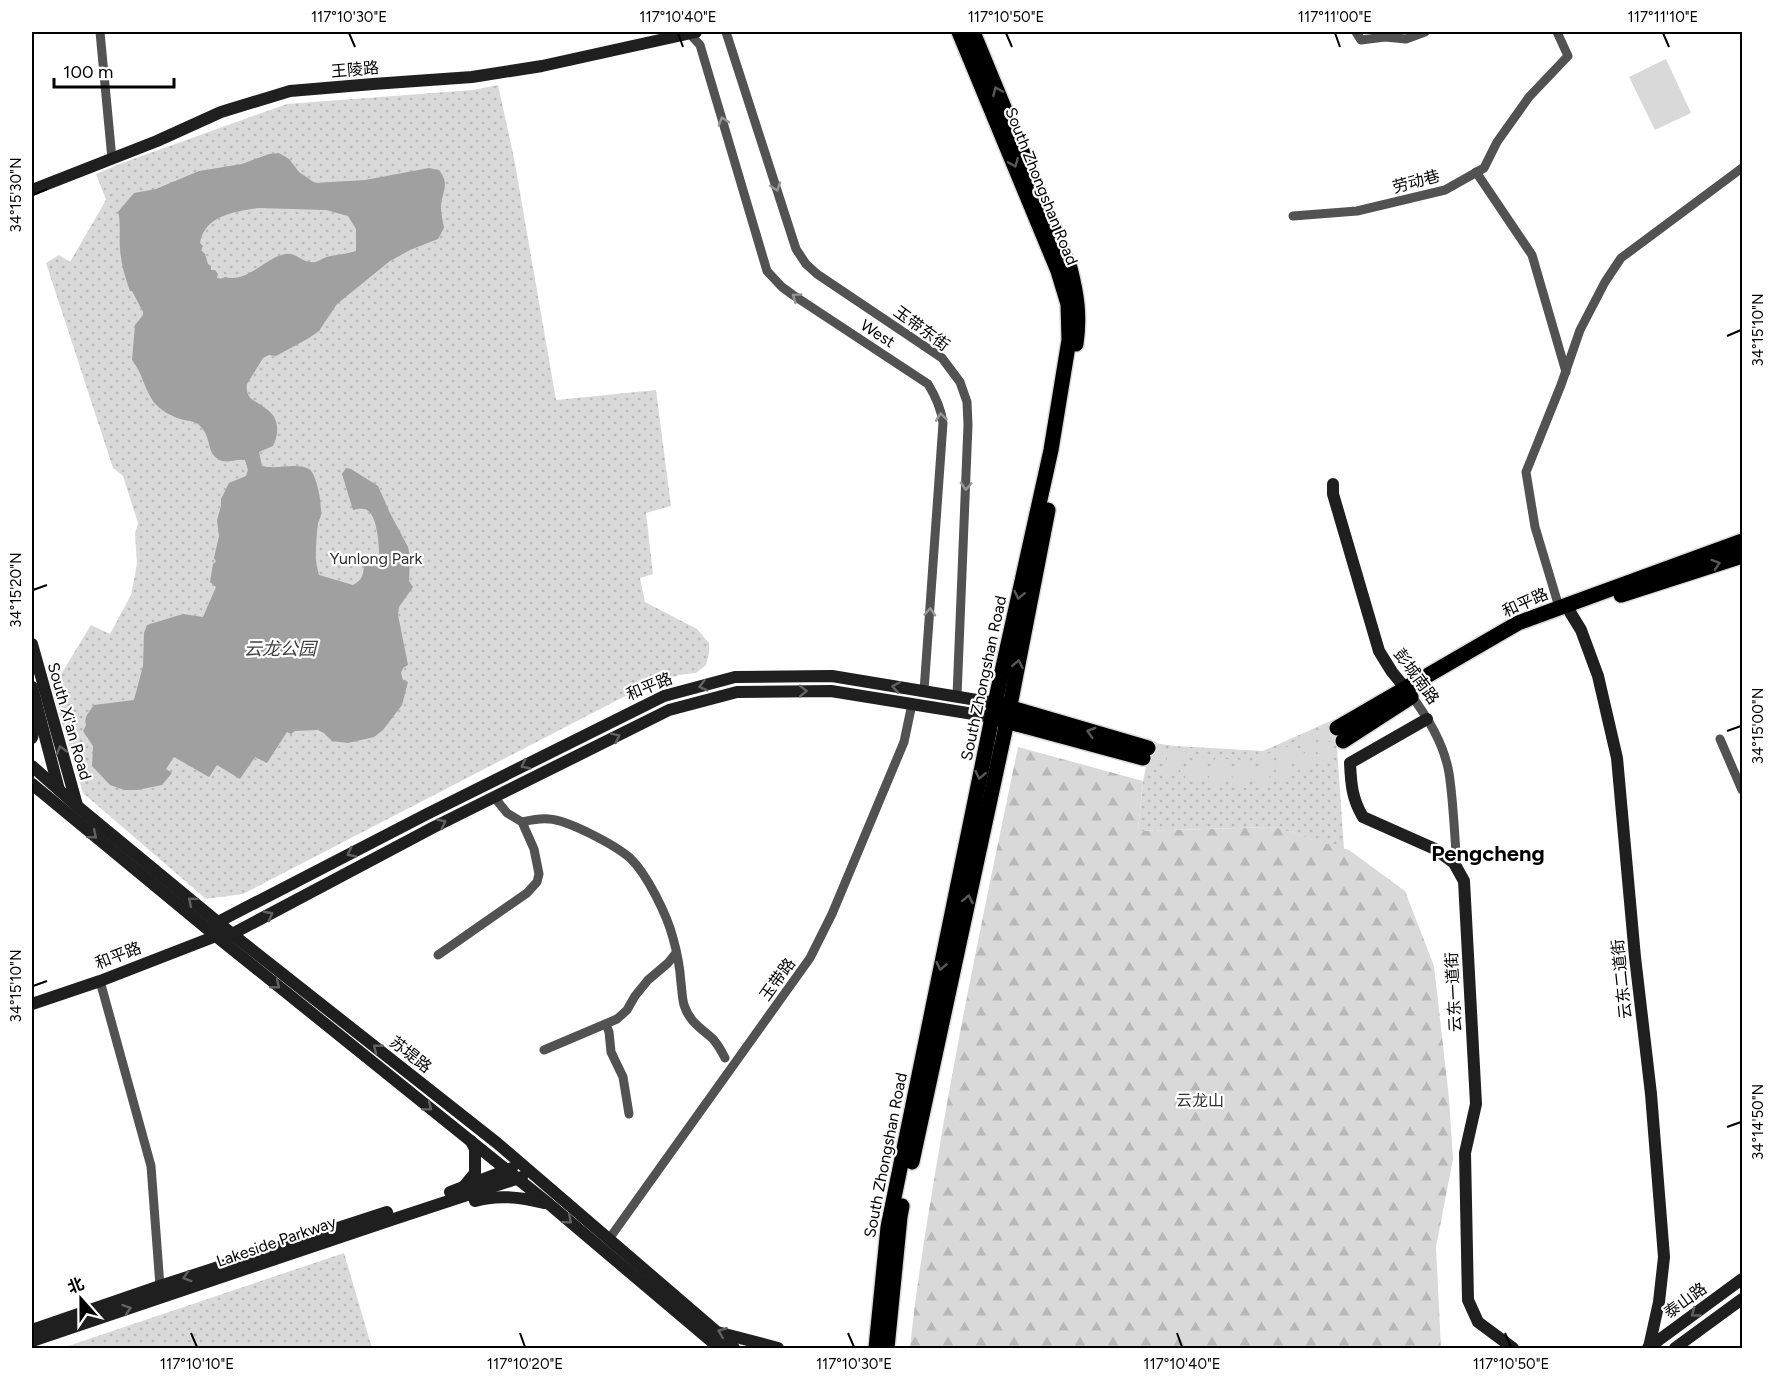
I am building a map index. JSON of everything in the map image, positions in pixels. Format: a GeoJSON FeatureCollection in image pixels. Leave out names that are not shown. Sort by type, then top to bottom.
{"type":"FeatureCollection","features":[{"type":"Feature","properties":{"kind":"main road","name":"王陵路"},"geometry":{"type":"LineString","coordinates":[[32,190],[157,141],[221,112],[290,92],[472,77],[542,66],[691,32]]}},
{"type":"Feature","properties":{"kind":"main road","name":"South Zhongshan Road"},"geometry":{"type":"LineString","coordinates":[[887,1348],[900,1217],[1001,712],[1051,450],[1068,340],[1068,304],[1058,271],[959,32]]}},
{"type":"Feature","properties":{"kind":"main road","name":"South Zhongshan Road"},"geometry":{"type":"LineString","coordinates":[[876,1348],[888,1227],[1059,451],[1079,324],[1077,296],[1070,268],[973,32]]}},
{"type":"Feature","properties":{"kind":"main road","name":"彭城南路"},"geometry":{"type":"LineString","coordinates":[[1333,484],[1333,494],[1378,651],[1409,693]]}},
{"type":"Feature","properties":{"kind":"main road","name":"和平路"},"geometry":{"type":"LineString","coordinates":[[1340,735],[1409,693],[1522,630],[1564,610],[1743,542]]}},
{"type":"Feature","properties":{"kind":"main road","name":"和平路"},"geometry":{"type":"LineString","coordinates":[[1564,610],[1743,556]]}},
{"type":"Feature","properties":{"kind":"main road","name":"云东二道街"},"geometry":{"type":"LineString","coordinates":[[1564,610],[1581,630],[1598,676],[1617,758],[1635,957],[1651,1094],[1664,1257],[1659,1302],[1649,1348]]}},
{"type":"Feature","properties":{"kind":"main road","name":"South Xi'an Road"},"geometry":{"type":"LineString","coordinates":[[32,644],[71,809]]}},
{"type":"Feature","properties":{"kind":"main road","name":"和平路"},"geometry":{"type":"LineString","coordinates":[[218,922],[427,814],[664,696],[735,677],[832,676],[957,696],[1001,712],[1145,753]]}},
{"type":"Feature","properties":{"kind":"main road","name":"South Xi'an Road"},"geometry":{"type":"LineString","coordinates":[[32,687],[59,790]]}},
{"type":"Feature","properties":{"kind":"main road","name":"和平路"},"geometry":{"type":"LineString","coordinates":[[32,1004],[100,981],[216,936],[232,934],[434,827],[669,710],[737,692],[831,691],[912,704],[1001,712]]}},
{"type":"Feature","properties":{"kind":"main road"},"geometry":{"type":"LineString","coordinates":[[32,738],[38,711]]}},
{"type":"Feature","properties":{"kind":"main road","name":"云东一道街"},"geometry":{"type":"LineString","coordinates":[[1427,718],[1350,763],[1352,795],[1357,808],[1364,817],[1435,849],[1454,862],[1464,881],[1476,1104],[1465,1153],[1467,1300],[1478,1322],[1513,1348]]}},
{"type":"Feature","properties":{"kind":"main road","name":"苏堤路"},"geometry":{"type":"LineString","coordinates":[[32,766],[59,790],[71,809],[216,936],[549,1204],[610,1246]]}},
{"type":"Feature","properties":{"kind":"main road","name":"苏堤路"},"geometry":{"type":"LineString","coordinates":[[32,784],[71,809],[218,922],[497,1143],[711,1341],[734,1348]]}},
{"type":"Feature","properties":{"kind":"main road"},"geometry":{"type":"LineString","coordinates":[[216,936],[218,922]]}},
{"type":"Feature","properties":{"kind":"main road"},"geometry":{"type":"LineString","coordinates":[[463,1188],[476,1173],[475,1149],[470,1140]]}},
{"type":"Feature","properties":{"kind":"main road","name":"Lakeside Parkway"},"geometry":{"type":"LineString","coordinates":[[32,1330],[463,1188],[521,1164]]}},
{"type":"Feature","properties":{"kind":"main road","name":"Lakeside Parkway"},"geometry":{"type":"LineString","coordinates":[[32,1341],[532,1173]]}},
{"type":"Feature","properties":{"kind":"main road"},"geometry":{"type":"LineString","coordinates":[[424,1209],[453,1207],[489,1197],[523,1197],[549,1204]]}},
{"type":"Feature","properties":{"kind":"main road","name":"苏堤路"},"geometry":{"type":"LineString","coordinates":[[627,1262],[717,1332],[778,1348]]}},
{"type":"Feature","properties":{"kind":"main road","name":"泰山路"},"geometry":{"type":"LineString","coordinates":[[1649,1348],[1743,1279]]}},
{"type":"Feature","properties":{"kind":"main road","name":"泰山路"},"geometry":{"type":"LineString","coordinates":[[1675,1348],[1743,1299]]}},
{"type":"Feature","properties":{"kind":"street"},"geometry":{"type":"LineString","coordinates":[[100,32],[112,159]]}},
{"type":"Feature","properties":{"kind":"street","name":"West"},"geometry":{"type":"LineString","coordinates":[[691,32],[700,45],[767,271],[793,295],[928,384],[941,410],[943,423],[924,691]]}},
{"type":"Feature","properties":{"kind":"street","name":"玉带东街"},"geometry":{"type":"LineString","coordinates":[[726,32],[796,249],[806,264],[817,274],[942,358],[960,382],[967,402],[968,426],[957,696]]}},
{"type":"Feature","properties":{"kind":"street"},"geometry":{"type":"LineString","coordinates":[[1356,32],[1361,40],[1406,39],[1425,32]]}},
{"type":"Feature","properties":{"kind":"street","name":"劳动巷"},"geometry":{"type":"LineString","coordinates":[[1293,216],[1358,211],[1445,190],[1484,168],[1497,142],[1529,96],[1568,56],[1557,32]]}},
{"type":"Feature","properties":{"kind":"street"},"geometry":{"type":"LineString","coordinates":[[1564,610],[1535,527],[1526,472],[1566,372],[1580,330],[1605,282],[1621,258],[1743,168]]}},
{"type":"Feature","properties":{"kind":"street"},"geometry":{"type":"LineString","coordinates":[[1476,172],[1532,255],[1566,372]]}},
{"type":"Feature","properties":{"kind":"street","name":"彭城南路"},"geometry":{"type":"LineString","coordinates":[[1409,693],[1437,737],[1448,771],[1456,852]]}},
{"type":"Feature","properties":{"kind":"street","name":"玉带路"},"geometry":{"type":"LineString","coordinates":[[610,1246],[810,958],[832,914],[904,742],[912,704]]}},
{"type":"Feature","properties":{"kind":"street"},"geometry":{"type":"LineString","coordinates":[[1720,739],[1743,790]]}},
{"type":"Feature","properties":{"kind":"street"},"geometry":{"type":"LineString","coordinates":[[438,955],[527,894],[537,882],[538,862],[522,822],[507,813],[494,797]]}},
{"type":"Feature","properties":{"kind":"street"},"geometry":{"type":"LineString","coordinates":[[522,822],[535,819],[564,822],[629,857],[654,894],[667,920],[676,953],[685,1006],[692,1021],[720,1048],[725,1059]]}},
{"type":"Feature","properties":{"kind":"street"},"geometry":{"type":"LineString","coordinates":[[544,1050],[617,1019],[627,1010],[648,980],[676,953]]}},
{"type":"Feature","properties":{"kind":"street"},"geometry":{"type":"LineString","coordinates":[[100,981],[151,1166],[160,1286]]}},
{"type":"Feature","properties":{"kind":"street"},"geometry":{"type":"LineString","coordinates":[[606,1024],[611,1052],[623,1077],[629,1114]]}},
{"type":"Feature","properties":{"kind":"green space"},"geometry":{"type":"Polygon","coordinates":[[[1666,59],[1691,113],[1655,130],[1629,77],[1666,59]]]}},
{"type":"Feature","properties":{"kind":"green space","name":"Yunlong Park"},"geometry":{"type":"Polygon","coordinates":[[[498,85],[514,158],[556,400],[656,390],[671,506],[646,513],[653,574],[640,578],[645,602],[697,629],[709,643],[706,665],[696,673],[679,675],[635,691],[243,894],[206,899],[83,793],[52,689],[91,625],[110,634],[131,595],[137,564],[135,534],[138,523],[123,476],[113,468],[46,263],[59,255],[70,262],[106,200],[96,174],[122,163],[287,104],[473,90],[498,85]]]}},
{"type":"Feature","properties":{"kind":"green space"},"geometry":{"type":"Polygon","coordinates":[[[1335,719],[1344,849],[1275,827],[1138,831],[1143,781],[1151,743],[1263,751],[1335,719]]]}},
{"type":"Feature","properties":{"kind":"green space","name":"云龙山"},"geometry":{"type":"Polygon","coordinates":[[[1018,747],[1143,781],[1138,831],[1275,827],[1349,850],[1405,891],[1434,966],[1449,1098],[1453,1159],[1436,1247],[1441,1348],[910,1348],[921,1258],[945,1115],[1018,747]]]}},
{"type":"Feature","properties":{"kind":"green space"},"geometry":{"type":"Polygon","coordinates":[[[344,1253],[372,1348],[62,1348],[344,1253]]]}},
{"type":"Feature","properties":{"kind":"water","name":"云龙公园"},"geometry":{"type":"Polygon","coordinates":[[[279,153],[289,159],[299,172],[315,183],[365,180],[429,168],[439,170],[443,175],[445,189],[441,208],[444,228],[438,239],[390,261],[337,304],[319,331],[276,356],[269,355],[263,358],[247,384],[249,397],[270,412],[277,425],[277,435],[273,446],[259,452],[262,466],[304,467],[312,472],[314,477],[321,510],[316,554],[319,575],[353,585],[362,577],[364,566],[380,565],[378,535],[374,520],[367,510],[353,510],[342,474],[346,468],[351,469],[378,486],[408,547],[410,557],[409,581],[413,587],[399,607],[398,615],[408,665],[401,673],[403,680],[408,682],[402,705],[383,730],[374,737],[348,743],[332,741],[318,730],[295,731],[291,734],[287,732],[267,763],[255,757],[240,779],[217,765],[209,777],[174,757],[166,769],[172,773],[162,785],[124,790],[110,785],[92,766],[93,746],[83,731],[86,717],[94,705],[134,700],[143,666],[144,633],[147,625],[183,614],[203,617],[216,587],[210,582],[213,564],[216,561],[214,558],[219,536],[217,520],[221,499],[229,483],[246,476],[248,470],[245,460],[225,461],[214,456],[205,433],[198,424],[167,413],[156,405],[150,396],[132,360],[135,325],[143,312],[130,291],[124,270],[118,212],[134,193],[156,189],[199,171],[242,164],[269,154],[279,153]],[[258,208],[231,213],[222,216],[208,226],[200,243],[203,246],[201,250],[211,270],[215,270],[218,274],[217,278],[220,279],[241,277],[285,254],[317,262],[328,257],[356,251],[356,229],[348,216],[326,210],[258,208]]]}},
{"type":"Feature","properties":{"kind":"tunnel"},"geometry":{"type":"LineString","coordinates":[[1148,748],[1201,765],[1251,768],[1295,752],[1337,728]]}},
{"type":"Feature","properties":{"kind":"tunnel"},"geometry":{"type":"LineString","coordinates":[[1143,758],[1201,776],[1253,781],[1299,765],[1343,741]]}},
{"type":"Feature","properties":{"kind":"district","name":"Pengcheng"},"geometry":{"type":"Point","coordinates":[1488,853]}}]}
